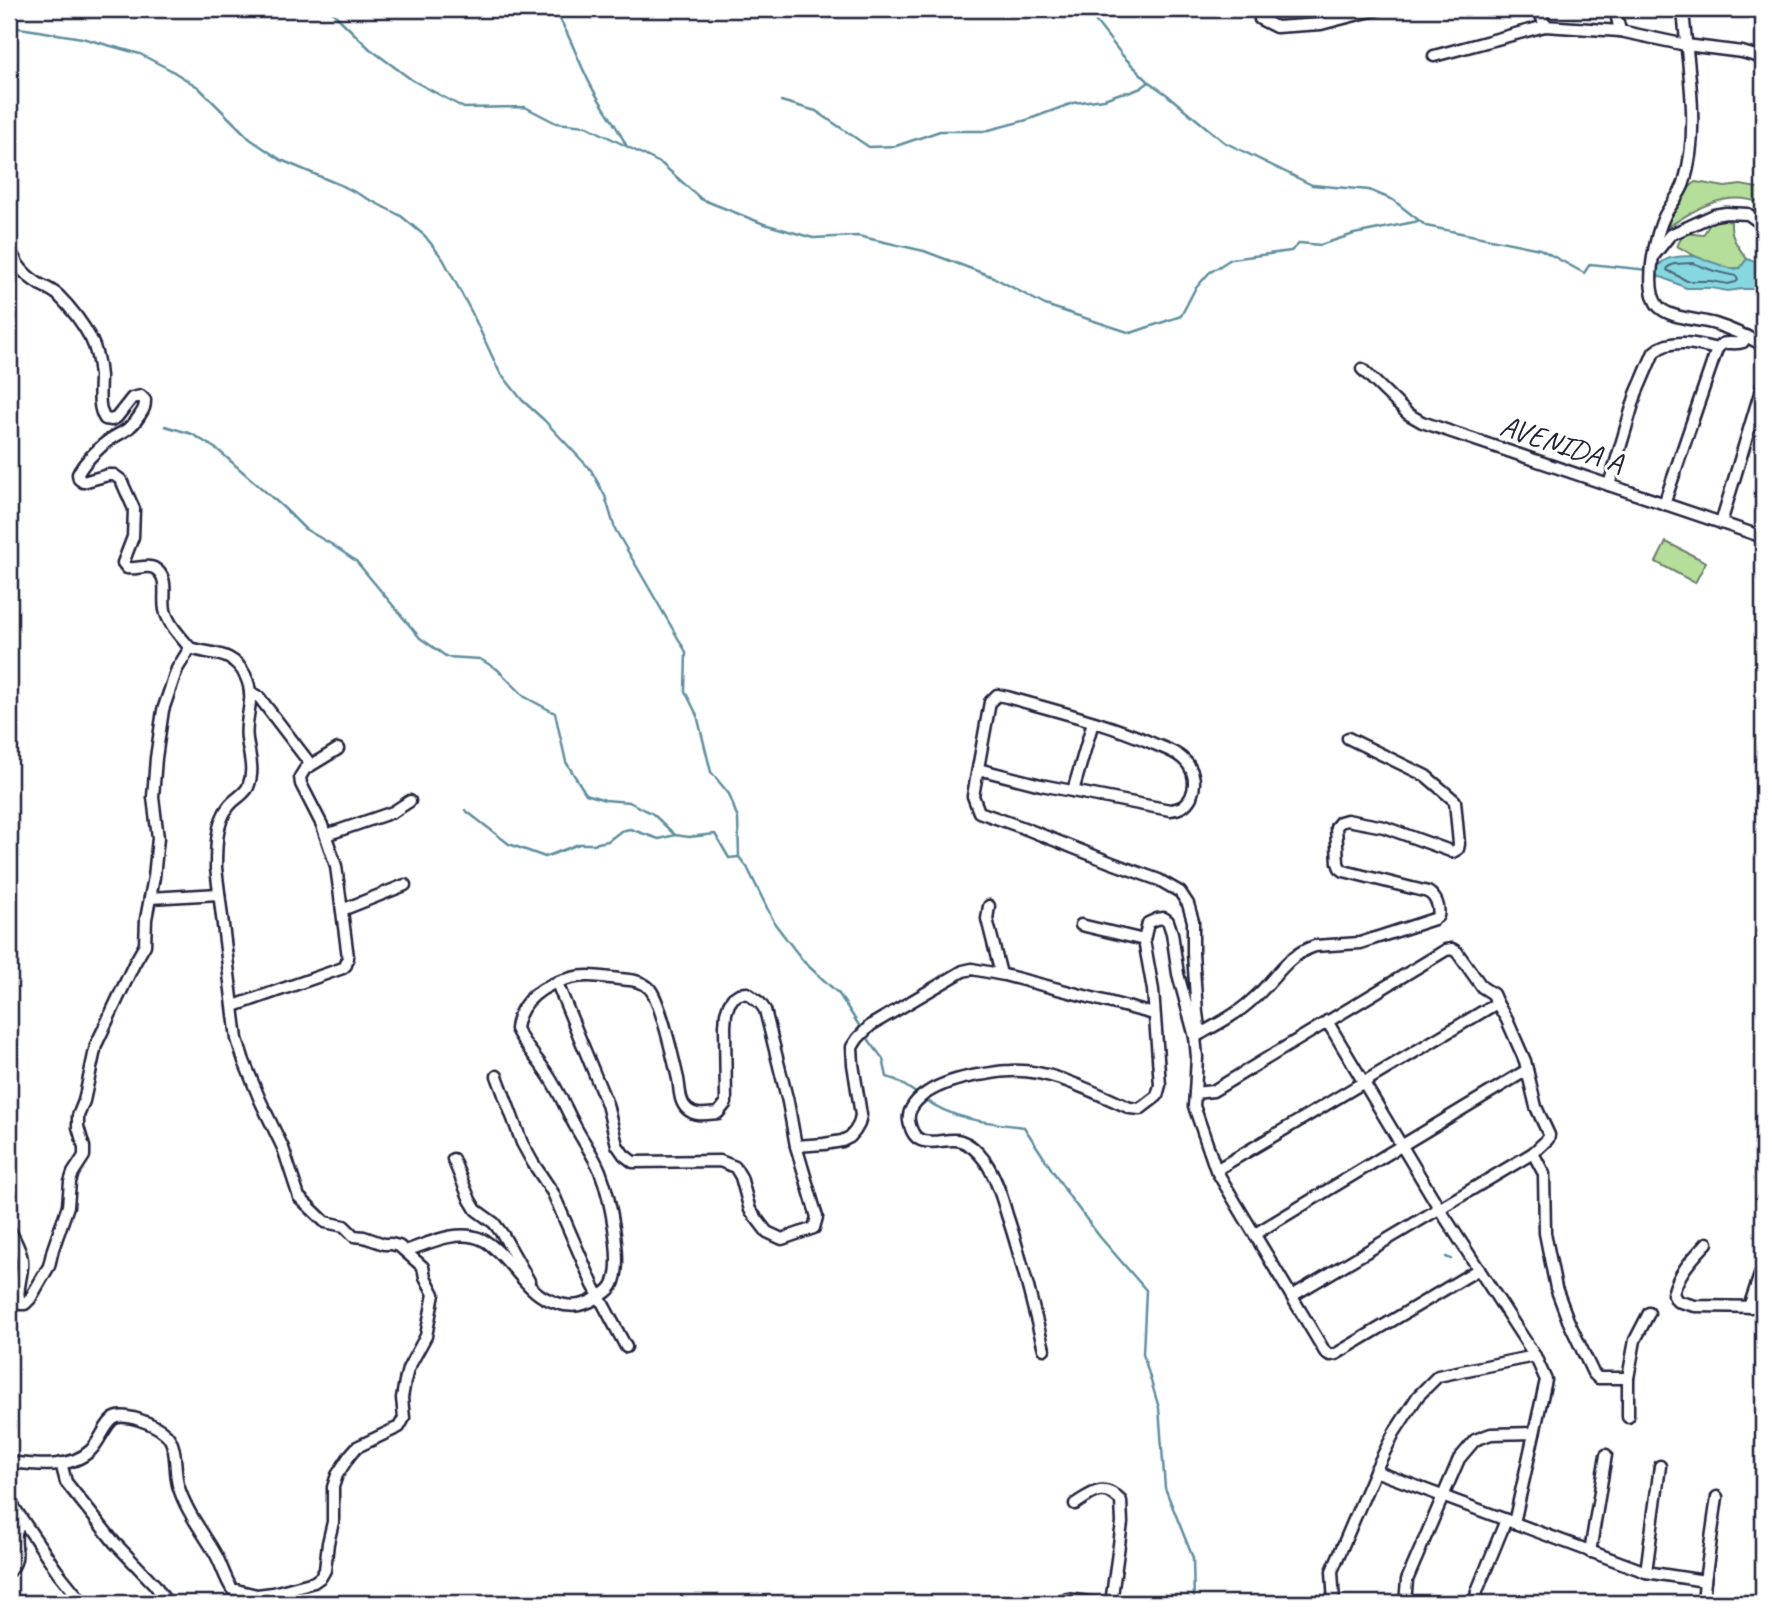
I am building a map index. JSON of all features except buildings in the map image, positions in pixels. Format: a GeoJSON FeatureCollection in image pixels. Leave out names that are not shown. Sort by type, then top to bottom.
{"type":"FeatureCollection","features":[{"type":"Feature","properties":{"kind":"street"},"geometry":{"type":"LineString","coordinates":[[1261,14],[1276,27],[1321,24],[1365,10],[1379,9]]}},
{"type":"Feature","properties":{"kind":"street"},"geometry":{"type":"LineString","coordinates":[[1539,9],[1545,26]]}},
{"type":"Feature","properties":{"kind":"street"},"geometry":{"type":"LineString","coordinates":[[1615,9],[1620,31]]}},
{"type":"Feature","properties":{"kind":"street"},"geometry":{"type":"LineString","coordinates":[[1683,9],[1691,93],[1689,162],[1683,186],[1659,229],[1653,260],[1654,296],[1658,306],[1666,313],[1715,324],[1763,345]]}},
{"type":"Feature","properties":{"kind":"street"},"geometry":{"type":"LineString","coordinates":[[1434,56],[1545,26],[1620,31],[1763,58]]}},
{"type":"Feature","properties":{"kind":"street"},"geometry":{"type":"LineString","coordinates":[[1653,260],[1670,235],[1714,215],[1726,212],[1748,215],[1763,225]]}},
{"type":"Feature","properties":{"kind":"street"},"geometry":{"type":"LineString","coordinates":[[9,247],[23,273],[56,293],[91,340],[100,374],[100,402],[105,419],[112,420],[117,417],[132,398],[141,396],[145,400],[145,407],[130,429],[105,442],[78,474],[79,480],[83,482],[108,475],[114,475],[121,480],[134,509],[133,537],[123,563],[127,568],[150,566],[157,570],[166,592],[165,610],[168,618],[190,648],[235,661],[249,684],[246,737],[252,762],[250,780],[242,795],[226,808],[216,846],[216,868],[237,1039],[244,1061],[283,1148],[299,1197],[325,1222],[344,1226],[354,1236],[399,1246],[406,1251],[423,1267],[434,1294],[426,1336],[408,1369],[405,1381],[401,1398],[404,1418],[399,1427],[357,1447],[337,1475],[333,1487],[333,1522],[325,1570],[314,1582],[257,1595],[232,1589],[185,1502],[178,1484],[172,1445],[166,1434],[131,1417],[116,1417],[110,1421],[102,1437],[90,1451],[78,1459],[37,1465],[9,1462]]}},
{"type":"Feature","properties":{"kind":"street"},"geometry":{"type":"LineString","coordinates":[[1664,504],[1717,349],[1721,343],[1743,342],[1745,336]]}},
{"type":"Feature","properties":{"kind":"street"},"geometry":{"type":"LineString","coordinates":[[1609,485],[1636,394],[1654,352],[1660,347],[1682,343],[1717,349]]}},
{"type":"Feature","properties":{"kind":"street","name":"AVENIDA A"},"geometry":{"type":"LineString","coordinates":[[1362,369],[1401,407],[1422,422],[1763,537]]}},
{"type":"Feature","properties":{"kind":"street"},"geometry":{"type":"LineString","coordinates":[[1721,523],[1763,383]]}},
{"type":"Feature","properties":{"kind":"street"},"geometry":{"type":"LineString","coordinates":[[9,1229],[22,1259],[18,1300],[25,1304],[49,1266],[68,1206],[70,1182],[84,1156],[85,1147],[78,1127],[78,1116],[84,1101],[96,1045],[145,944],[158,838],[153,797],[163,710],[177,669],[190,648]]}},
{"type":"Feature","properties":{"kind":"street"},"geometry":{"type":"LineString","coordinates":[[250,692],[259,696],[311,765]]}},
{"type":"Feature","properties":{"kind":"street"},"geometry":{"type":"LineString","coordinates":[[978,769],[1170,810],[1180,809],[1189,801],[1195,787],[1193,774],[1182,758],[1143,739],[997,695],[990,702],[973,796],[979,813],[1159,880],[1180,891],[1188,904],[1193,921],[1198,1035],[1194,1106],[1216,1170],[1325,1352],[1336,1354],[1479,1269]]}},
{"type":"Feature","properties":{"kind":"street"},"geometry":{"type":"LineString","coordinates":[[1073,791],[1093,722]]}},
{"type":"Feature","properties":{"kind":"street"},"geometry":{"type":"LineString","coordinates":[[1198,1035],[1252,1001],[1283,964],[1307,948],[1365,942],[1438,916],[1435,897],[1428,892],[1340,868],[1336,827],[1347,820],[1384,827],[1453,852],[1458,849],[1459,844],[1456,804],[1426,776],[1348,738]]}},
{"type":"Feature","properties":{"kind":"street"},"geometry":{"type":"LineString","coordinates":[[234,1006],[346,965],[348,957],[336,866],[326,835],[300,777],[305,769],[338,748]]}},
{"type":"Feature","properties":{"kind":"street"},"geometry":{"type":"LineString","coordinates":[[326,835],[393,812],[410,801]]}},
{"type":"Feature","properties":{"kind":"street"},"geometry":{"type":"LineString","coordinates":[[342,910],[405,885]]}},
{"type":"Feature","properties":{"kind":"street"},"geometry":{"type":"LineString","coordinates":[[150,898],[219,894]]}},
{"type":"Feature","properties":{"kind":"street"},"geometry":{"type":"LineString","coordinates":[[989,906],[987,919],[1001,974]]}},
{"type":"Feature","properties":{"kind":"street"},"geometry":{"type":"LineString","coordinates":[[1044,1349],[1012,1230],[997,1185],[986,1163],[968,1144],[958,1139],[931,1143],[918,1138],[908,1118],[912,1107],[922,1095],[957,1080],[1012,1070],[1043,1074],[1076,1084],[1130,1108],[1140,1109],[1157,1096],[1160,1086],[1153,990],[1144,940],[1148,923],[1157,919],[1168,920],[1178,974],[1198,1035]]}},
{"type":"Feature","properties":{"kind":"street"},"geometry":{"type":"LineString","coordinates":[[1081,925],[1144,940]]}},
{"type":"Feature","properties":{"kind":"street"},"geometry":{"type":"LineString","coordinates":[[1195,1093],[1213,1091],[1446,950],[1457,952],[1482,987],[1493,994],[1507,1020],[1525,1061],[1536,1107],[1549,1135],[1548,1139],[1533,1153],[1292,1296]]}},
{"type":"Feature","properties":{"kind":"street"},"geometry":{"type":"LineString","coordinates":[[796,1146],[842,1141],[850,1136],[859,1125],[861,1115],[852,1065],[852,1047],[871,1025],[963,971],[1001,974],[1154,1014]]}},
{"type":"Feature","properties":{"kind":"street"},"geometry":{"type":"LineString","coordinates":[[406,1251],[446,1237],[463,1235],[483,1240],[502,1255],[537,1293],[546,1299],[576,1307],[584,1306],[611,1287],[616,1275],[617,1252],[600,1172],[547,1072],[516,1029],[519,1014],[529,1000],[539,992],[557,983],[573,977],[602,976],[640,981],[654,993],[681,1099],[685,1107],[700,1115],[718,1113],[726,1103],[724,1026],[729,1004],[738,994],[747,993],[754,997],[765,1010],[788,1101],[796,1146],[817,1217],[814,1228],[782,1240],[767,1232],[750,1210],[741,1177],[735,1167],[720,1161],[633,1162],[624,1155],[617,1145],[607,1104],[557,983]]}},
{"type":"Feature","properties":{"kind":"street"},"geometry":{"type":"LineString","coordinates":[[1216,1170],[1497,1003]]}},
{"type":"Feature","properties":{"kind":"street"},"geometry":{"type":"LineString","coordinates":[[1327,1021],[1439,1208],[1535,1356],[1546,1380],[1510,1522],[1477,1591],[1475,1603]]}},
{"type":"Feature","properties":{"kind":"street"},"geometry":{"type":"LineString","coordinates":[[1255,1234],[1527,1070]]}},
{"type":"Feature","properties":{"kind":"street"},"geometry":{"type":"LineString","coordinates":[[497,1076],[522,1143],[553,1193],[599,1297],[626,1347]]}},
{"type":"Feature","properties":{"kind":"street"},"geometry":{"type":"LineString","coordinates":[[1533,1153],[1544,1174],[1547,1246],[1556,1288],[1568,1320],[1593,1373],[1598,1378],[1628,1378]]}},
{"type":"Feature","properties":{"kind":"street"},"geometry":{"type":"LineString","coordinates":[[453,1159],[476,1210],[494,1223],[503,1235],[537,1293]]}},
{"type":"Feature","properties":{"kind":"street"},"geometry":{"type":"LineString","coordinates":[[1707,1243],[1677,1279],[1673,1294],[1677,1301],[1695,1306],[1763,1307]]}},
{"type":"Feature","properties":{"kind":"street"},"geometry":{"type":"LineString","coordinates":[[1749,1307],[1763,1266]]}},
{"type":"Feature","properties":{"kind":"street"},"geometry":{"type":"LineString","coordinates":[[1628,1417],[1628,1378],[1635,1339],[1649,1313]]}},
{"type":"Feature","properties":{"kind":"street"},"geometry":{"type":"LineString","coordinates":[[1334,1603],[1332,1571],[1375,1471],[1394,1433],[1418,1395],[1438,1376],[1535,1356]]}},
{"type":"Feature","properties":{"kind":"street"},"geometry":{"type":"LineString","coordinates":[[1405,1603],[1407,1580],[1459,1459],[1475,1440],[1492,1434],[1534,1433]]}},
{"type":"Feature","properties":{"kind":"street"},"geometry":{"type":"LineString","coordinates":[[1590,1552],[1606,1455]]}},
{"type":"Feature","properties":{"kind":"street"},"geometry":{"type":"LineString","coordinates":[[61,1463],[66,1482],[114,1542],[155,1585],[164,1603]]}},
{"type":"Feature","properties":{"kind":"street"},"geometry":{"type":"LineString","coordinates":[[1646,1572],[1660,1466]]}},
{"type":"Feature","properties":{"kind":"street"},"geometry":{"type":"LineString","coordinates":[[1375,1471],[1646,1572],[1705,1581]]}},
{"type":"Feature","properties":{"kind":"street"},"geometry":{"type":"LineString","coordinates":[[1075,1504],[1094,1491],[1104,1490],[1111,1491],[1121,1501],[1122,1524],[1111,1603]]}},
{"type":"Feature","properties":{"kind":"street"},"geometry":{"type":"LineString","coordinates":[[1703,1603],[1717,1497]]}},
{"type":"Feature","properties":{"kind":"street"},"geometry":{"type":"LineString","coordinates":[[9,1500],[57,1571],[83,1603]]}},
{"type":"Feature","properties":{"kind":"street"},"geometry":{"type":"LineString","coordinates":[[9,1571],[14,1567],[17,1555],[15,1531],[23,1522]]}},
{"type":"Feature","properties":{"kind":"street"},"geometry":{"type":"LineString","coordinates":[[1067,1599],[1096,1603]]}},
{"type":"Feature","properties":{"kind":"green space"},"geometry":{"type":"Polygon","coordinates":[[[1696,182],[1763,189],[1763,204],[1737,198],[1725,199],[1702,207],[1668,227],[1678,202],[1696,182]]]}},
{"type":"Feature","properties":{"kind":"green space"},"geometry":{"type":"Polygon","coordinates":[[[1715,216],[1731,222],[1733,237],[1747,259],[1740,268],[1715,265],[1677,246],[1684,233],[1703,235],[1715,216]]]}},
{"type":"Feature","properties":{"kind":"green space"},"geometry":{"type":"Polygon","coordinates":[[[1666,542],[1706,562],[1695,583],[1656,562],[1666,542]]]}},
{"type":"Feature","properties":{"kind":"water"},"geometry":{"type":"Polygon","coordinates":[[[1694,256],[1732,269],[1740,268],[1747,259],[1763,262],[1763,289],[1728,291],[1686,288],[1651,275],[1669,258],[1694,256]]]}},
{"type":"Feature","properties":{"kind":"waterway"},"geometry":{"type":"LineString","coordinates":[[329,9],[370,49],[412,80],[464,108],[525,107],[556,123],[586,126],[662,164],[701,199],[764,224],[813,238],[858,236],[924,251],[993,277],[1045,305],[1131,333],[1181,316],[1195,289],[1209,273],[1231,259],[1291,251],[1300,243],[1320,245],[1354,234],[1419,221]]}},
{"type":"Feature","properties":{"kind":"waterway"},"geometry":{"type":"LineString","coordinates":[[554,9],[589,83],[626,145]]}},
{"type":"Feature","properties":{"kind":"waterway"},"geometry":{"type":"LineString","coordinates":[[1086,9],[1123,56],[1149,82],[1224,142],[1312,185],[1369,190],[1393,200],[1426,226],[1540,249],[1584,273],[1590,264],[1648,270]]}},
{"type":"Feature","properties":{"kind":"waterway"},"geometry":{"type":"LineString","coordinates":[[9,27],[82,38],[140,54],[198,87],[250,139],[281,160],[345,187],[401,216],[425,236],[443,259],[499,371],[522,400],[591,470],[605,496],[615,529],[686,652],[685,691],[697,715],[711,772],[729,794],[738,819],[739,857],[747,867],[775,924],[804,962],[839,994],[862,1030]]}},
{"type":"Feature","properties":{"kind":"waterway"},"geometry":{"type":"LineString","coordinates":[[781,101],[816,111],[869,147],[896,146],[940,131],[985,131],[1027,120],[1073,103],[1131,92],[1149,82]]}},
{"type":"Feature","properties":{"kind":"waterway"},"geometry":{"type":"LineString","coordinates":[[165,426],[192,434],[218,450],[305,529],[356,561],[420,638],[447,657],[480,659],[497,669],[525,697],[555,713],[566,762],[586,794],[605,800],[629,802],[653,814],[675,835]]}},
{"type":"Feature","properties":{"kind":"waterway"},"geometry":{"type":"LineString","coordinates":[[465,810],[509,844],[545,857],[579,844],[608,841],[621,831],[630,829],[659,839],[675,835],[689,837],[715,834],[729,858],[739,857]]}},
{"type":"Feature","properties":{"kind":"waterway"},"geometry":{"type":"LineString","coordinates":[[866,1036],[883,1059],[887,1077],[919,1095]]}},
{"type":"Feature","properties":{"kind":"waterway"},"geometry":{"type":"LineString","coordinates":[[925,1099],[959,1116],[1024,1127],[1069,1196],[1146,1290],[1143,1354],[1159,1408],[1165,1488],[1193,1558],[1194,1603]]}},
{"type":"Feature","properties":{"kind":"waterway"},"geometry":{"type":"LineString","coordinates":[[1446,1257],[1451,1259]]}}]}
